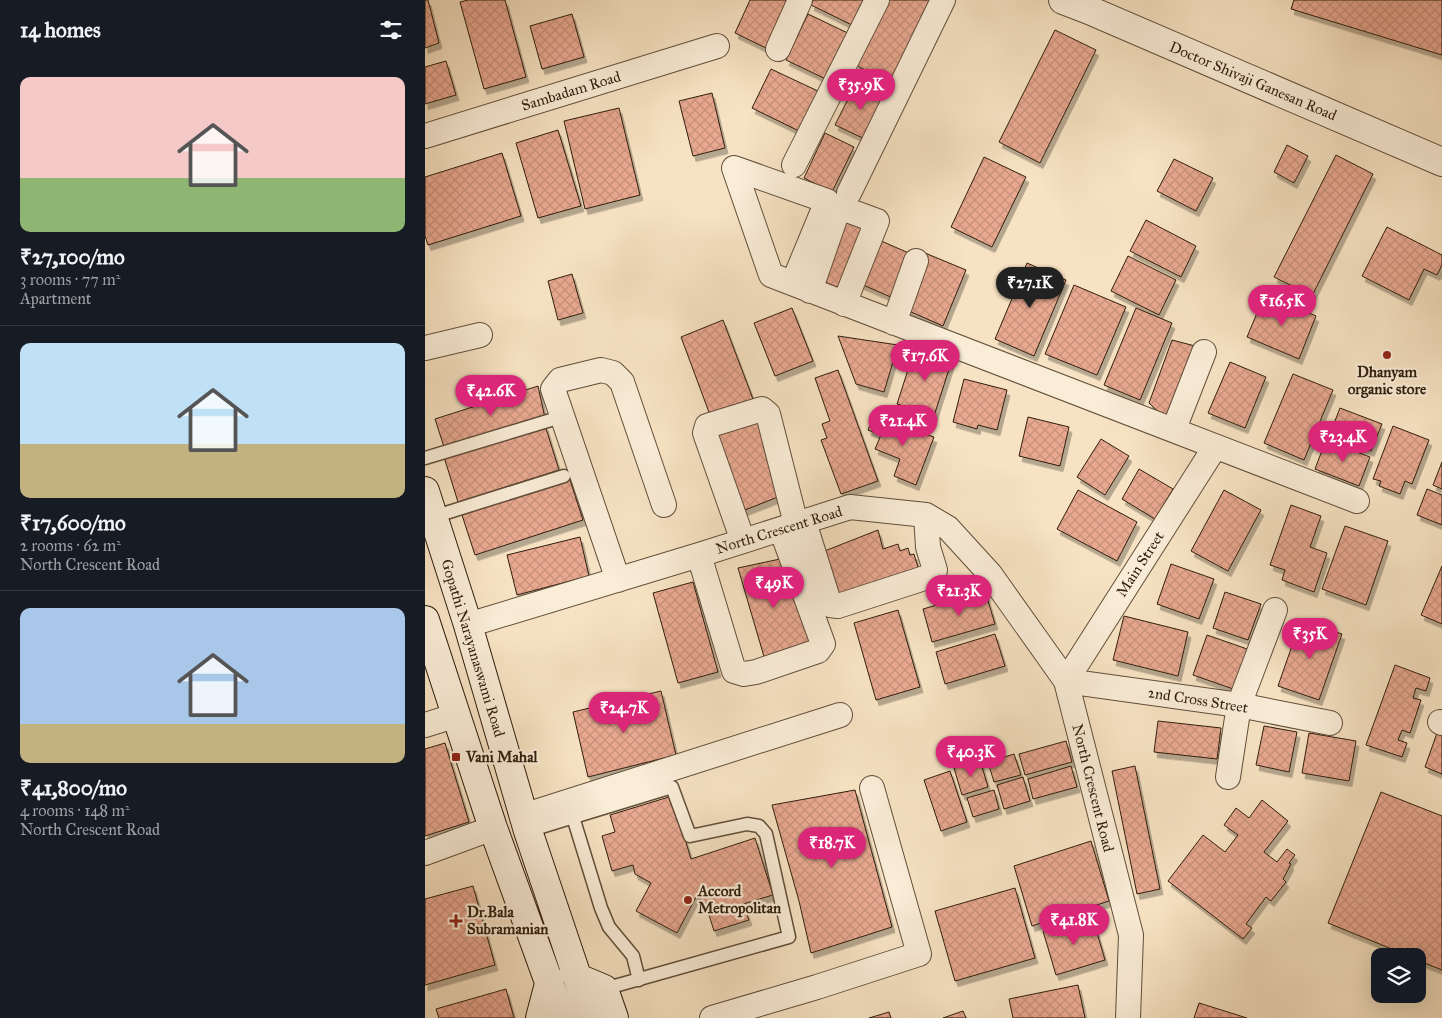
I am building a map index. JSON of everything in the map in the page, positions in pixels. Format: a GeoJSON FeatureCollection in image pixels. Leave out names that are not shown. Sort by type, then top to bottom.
{"type":"FeatureCollection","features":[{"type":"Feature","properties":{"kind":"main road","name":"Doctor Shivaji Ganesan Road"},"geometry":{"type":"LineString","coordinates":[[1063,0],[1442,162]]}},
{"type":"Feature","properties":{"kind":"main road","name":"Gopathi Narayanaswami Road"},"geometry":{"type":"LineString","coordinates":[[425,490],[468,625],[525,823],[591,1018]]}},
{"type":"Feature","properties":{"kind":"main road"},"geometry":{"type":"LineString","coordinates":[[426,627],[457,715],[493,828],[562,1018]]}},
{"type":"Feature","properties":{"kind":"main road"},"geometry":{"type":"LineString","coordinates":[[578,978],[604,989],[614,1018]]}},
{"type":"Feature","properties":{"kind":"main road"},"geometry":{"type":"LineString","coordinates":[[540,1018],[549,980]]}},
{"type":"Feature","properties":{"kind":"street"},"geometry":{"type":"LineString","coordinates":[[778,49],[800,0]]}},
{"type":"Feature","properties":{"kind":"street"},"geometry":{"type":"LineString","coordinates":[[793,166],[877,0]]}},
{"type":"Feature","properties":{"kind":"street"},"geometry":{"type":"LineString","coordinates":[[849,193],[943,0]]}},
{"type":"Feature","properties":{"kind":"street","name":"Sambadam Road"},"geometry":{"type":"LineString","coordinates":[[425,136],[717,46]]}},
{"type":"Feature","properties":{"kind":"street"},"geometry":{"type":"LineString","coordinates":[[802,287],[827,201],[734,168],[771,275],[844,304],[1357,501]]}},
{"type":"Feature","properties":{"kind":"street"},"geometry":{"type":"LineString","coordinates":[[802,287],[839,207],[877,220],[844,304]]}},
{"type":"Feature","properties":{"kind":"street"},"geometry":{"type":"LineString","coordinates":[[894,323],[916,261]]}},
{"type":"Feature","properties":{"kind":"street"},"geometry":{"type":"LineString","coordinates":[[425,348],[480,335]]}},
{"type":"Feature","properties":{"kind":"street"},"geometry":{"type":"LineString","coordinates":[[1174,430],[1204,352]]}},
{"type":"Feature","properties":{"kind":"street"},"geometry":{"type":"LineString","coordinates":[[618,580],[553,389],[560,380],[601,370],[613,373],[622,382],[664,505]]}},
{"type":"Feature","properties":{"kind":"street"},"geometry":{"type":"LineString","coordinates":[[699,555],[733,671],[744,674],[756,672],[818,651],[823,644],[768,414],[762,408],[707,426],[705,433],[743,541]]}},
{"type":"Feature","properties":{"kind":"street","name":"Main Street"},"geometry":{"type":"LineString","coordinates":[[1065,681],[1215,447]]}},
{"type":"Feature","properties":{"kind":"street","name":"North Crescent Road"},"geometry":{"type":"LineString","coordinates":[[468,625],[851,507],[926,514],[948,528],[990,574],[1065,681],[1131,936],[1128,1018]]}},
{"type":"Feature","properties":{"kind":"street"},"geometry":{"type":"LineString","coordinates":[[794,525],[830,605],[838,606],[934,576],[935,570],[928,548],[926,514]]}},
{"type":"Feature","properties":{"kind":"street"},"geometry":{"type":"LineString","coordinates":[[1228,777],[1239,705],[1275,610]]}},
{"type":"Feature","properties":{"kind":"street","name":"2nd Cross Street"},"geometry":{"type":"LineString","coordinates":[[1065,681],[1239,705],[1329,723]]}},
{"type":"Feature","properties":{"kind":"street"},"geometry":{"type":"LineString","coordinates":[[425,725],[457,715]]}},
{"type":"Feature","properties":{"kind":"street"},"geometry":{"type":"LineString","coordinates":[[525,823],[840,715]]}},
{"type":"Feature","properties":{"kind":"street"},"geometry":{"type":"LineString","coordinates":[[712,1018],[919,954],[872,788]]}},
{"type":"Feature","properties":{"kind":"street"},"geometry":{"type":"LineString","coordinates":[[425,853],[493,828]]}},
{"type":"Feature","properties":{"kind":"lane"},"geometry":{"type":"LineString","coordinates":[[425,458],[551,420]]}},
{"type":"Feature","properties":{"kind":"lane"},"geometry":{"type":"LineString","coordinates":[[433,517],[564,476]]}},
{"type":"Feature","properties":{"kind":"lane"},"geometry":{"type":"LineString","coordinates":[[525,823],[573,817],[672,787],[690,836],[747,824],[759,826],[766,834],[789,937],[604,989]]}},
{"type":"Feature","properties":{"kind":"lane"},"geometry":{"type":"LineString","coordinates":[[573,817],[601,908],[609,927],[633,956],[639,980]]}},
{"type":"Feature","properties":{"kind":"building"},"geometry":{"type":"Polygon","coordinates":[[[425,0],[428,0],[439,43],[425,48],[425,0]]]}},
{"type":"Feature","properties":{"kind":"building"},"geometry":{"type":"Polygon","coordinates":[[[468,0],[505,0],[526,77],[484,89],[460,2],[468,0]]]}},
{"type":"Feature","properties":{"kind":"building"},"geometry":{"type":"Polygon","coordinates":[[[750,0],[792,0],[768,49],[735,33],[750,0]]]}},
{"type":"Feature","properties":{"kind":"building"},"geometry":{"type":"Polygon","coordinates":[[[813,0],[872,0],[858,28],[811,5],[813,0]]]}},
{"type":"Feature","properties":{"kind":"building"},"geometry":{"type":"Polygon","coordinates":[[[887,0],[935,0],[895,85],[855,65],[887,0]]]}},
{"type":"Feature","properties":{"kind":"building"},"geometry":{"type":"Polygon","coordinates":[[[1294,0],[1442,0],[1442,55],[1291,9],[1294,0]]]}},
{"type":"Feature","properties":{"kind":"building"},"geometry":{"type":"Polygon","coordinates":[[[572,14],[584,57],[542,69],[530,26],[572,14]]]}},
{"type":"Feature","properties":{"kind":"building"},"geometry":{"type":"Polygon","coordinates":[[[808,14],[856,37],[834,83],[786,60],[808,14]]]}},
{"type":"Feature","properties":{"kind":"building"},"geometry":{"type":"Polygon","coordinates":[[[1055,30],[1096,50],[1040,163],[999,142],[1055,30]]]}},
{"type":"Feature","properties":{"kind":"building"},"geometry":{"type":"Polygon","coordinates":[[[446,61],[456,95],[425,104],[425,67],[446,61]]]}},
{"type":"Feature","properties":{"kind":"building"},"geometry":{"type":"Polygon","coordinates":[[[771,69],[820,92],[801,132],[752,108],[771,69]]]}},
{"type":"Feature","properties":{"kind":"building"},"geometry":{"type":"Polygon","coordinates":[[[856,83],[887,97],[867,140],[835,125],[856,83]]]}},
{"type":"Feature","properties":{"kind":"building"},"geometry":{"type":"Polygon","coordinates":[[[712,93],[725,148],[693,156],[679,101],[712,93]]]}},
{"type":"Feature","properties":{"kind":"building"},"geometry":{"type":"Polygon","coordinates":[[[619,108],[640,195],[585,209],[564,121],[619,108]]]}},
{"type":"Feature","properties":{"kind":"building"},"geometry":{"type":"Polygon","coordinates":[[[558,130],[581,206],[538,218],[516,143],[558,130]]]}},
{"type":"Feature","properties":{"kind":"building"},"geometry":{"type":"Polygon","coordinates":[[[825,133],[854,147],[832,192],[804,178],[825,133]]]}},
{"type":"Feature","properties":{"kind":"building"},"geometry":{"type":"Polygon","coordinates":[[[1287,145],[1308,156],[1294,183],[1274,172],[1287,145]]]}},
{"type":"Feature","properties":{"kind":"building"},"geometry":{"type":"Polygon","coordinates":[[[502,153],[521,216],[428,245],[425,236],[425,177],[502,153]]]}},
{"type":"Feature","properties":{"kind":"building"},"geometry":{"type":"Polygon","coordinates":[[[1336,155],[1373,174],[1312,296],[1274,277],[1336,155]]]}},
{"type":"Feature","properties":{"kind":"building"},"geometry":{"type":"Polygon","coordinates":[[[984,157],[1026,177],[992,247],[951,227],[984,157]]]}},
{"type":"Feature","properties":{"kind":"building"},"geometry":{"type":"Polygon","coordinates":[[[1174,159],[1213,178],[1196,211],[1157,191],[1174,159]]]}},
{"type":"Feature","properties":{"kind":"building"},"geometry":{"type":"Polygon","coordinates":[[[841,214],[867,226],[842,289],[819,280],[841,214]]]}},
{"type":"Feature","properties":{"kind":"building"},"geometry":{"type":"Polygon","coordinates":[[[1146,220],[1196,246],[1181,277],[1130,251],[1146,220]]]}},
{"type":"Feature","properties":{"kind":"building"},"geometry":{"type":"Polygon","coordinates":[[[1387,227],[1442,255],[1442,265],[1437,275],[1424,269],[1409,300],[1362,276],[1387,227]]]}},
{"type":"Feature","properties":{"kind":"building"},"geometry":{"type":"Polygon","coordinates":[[[879,240],[911,254],[893,298],[861,284],[879,240]]]}},
{"type":"Feature","properties":{"kind":"building"},"geometry":{"type":"Polygon","coordinates":[[[925,253],[966,270],[943,326],[902,308],[925,253]]]}},
{"type":"Feature","properties":{"kind":"building"},"geometry":{"type":"Polygon","coordinates":[[[1128,256],[1176,280],[1159,315],[1111,291],[1128,256]]]}},
{"type":"Feature","properties":{"kind":"building"},"geometry":{"type":"Polygon","coordinates":[[[1027,263],[1066,280],[1034,356],[995,339],[1027,263]]]}},
{"type":"Feature","properties":{"kind":"building"},"geometry":{"type":"Polygon","coordinates":[[[572,274],[583,313],[558,320],[548,281],[572,274]]]}},
{"type":"Feature","properties":{"kind":"building"},"geometry":{"type":"Polygon","coordinates":[[[1074,285],[1126,307],[1097,375],[1045,354],[1074,285]]]}},
{"type":"Feature","properties":{"kind":"building"},"geometry":{"type":"Polygon","coordinates":[[[1265,294],[1316,316],[1299,359],[1247,337],[1265,294]]]}},
{"type":"Feature","properties":{"kind":"building"},"geometry":{"type":"Polygon","coordinates":[[[792,308],[813,361],[775,376],[754,323],[792,308]]]}},
{"type":"Feature","properties":{"kind":"building"},"geometry":{"type":"Polygon","coordinates":[[[1136,308],[1172,323],[1140,400],[1104,385],[1136,308]]]}},
{"type":"Feature","properties":{"kind":"building"},"geometry":{"type":"Polygon","coordinates":[[[723,320],[753,399],[710,415],[681,337],[723,320]]]}},
{"type":"Feature","properties":{"kind":"building"},"geometry":{"type":"Polygon","coordinates":[[[838,336],[898,345],[884,392],[856,384],[838,336]]]}},
{"type":"Feature","properties":{"kind":"building"},"geometry":{"type":"Polygon","coordinates":[[[1172,340],[1195,346],[1167,420],[1149,403],[1172,340]]]}},
{"type":"Feature","properties":{"kind":"building"},"geometry":{"type":"Polygon","coordinates":[[[915,348],[952,360],[934,416],[897,404],[915,348]]]}},
{"type":"Feature","properties":{"kind":"building"},"geometry":{"type":"Polygon","coordinates":[[[1230,362],[1266,377],[1245,428],[1208,413],[1230,362]]]}},
{"type":"Feature","properties":{"kind":"building"},"geometry":{"type":"Polygon","coordinates":[[[838,370],[878,481],[841,494],[821,440],[827,438],[822,424],[830,421],[815,378],[838,370]]]}},
{"type":"Feature","properties":{"kind":"building"},"geometry":{"type":"Polygon","coordinates":[[[1293,374],[1333,390],[1304,460],[1264,443],[1293,374]]]}},
{"type":"Feature","properties":{"kind":"building"},"geometry":{"type":"Polygon","coordinates":[[[964,379],[1007,390],[997,430],[978,425],[977,429],[953,422],[964,379]]]}},
{"type":"Feature","properties":{"kind":"building"},"geometry":{"type":"Polygon","coordinates":[[[538,386],[545,418],[444,447],[435,419],[538,386]]]}},
{"type":"Feature","properties":{"kind":"building"},"geometry":{"type":"Polygon","coordinates":[[[1340,408],[1382,424],[1371,451],[1329,436],[1340,408]]]}},
{"type":"Feature","properties":{"kind":"building"},"geometry":{"type":"Polygon","coordinates":[[[756,413],[788,493],[740,512],[708,431],[756,413]]]}},
{"type":"Feature","properties":{"kind":"building"},"geometry":{"type":"Polygon","coordinates":[[[874,415],[934,437],[916,485],[894,476],[900,459],[875,449],[881,435],[868,430],[874,415]]]}},
{"type":"Feature","properties":{"kind":"building"},"geometry":{"type":"Polygon","coordinates":[[[1028,417],[1069,427],[1060,466],[1019,456],[1028,417]]]}},
{"type":"Feature","properties":{"kind":"building"},"geometry":{"type":"Polygon","coordinates":[[[545,425],[559,470],[458,502],[444,457],[545,425]]]}},
{"type":"Feature","properties":{"kind":"building"},"geometry":{"type":"Polygon","coordinates":[[[1393,426],[1429,440],[1412,484],[1405,481],[1400,494],[1379,486],[1381,481],[1373,479],[1393,426]]]}},
{"type":"Feature","properties":{"kind":"building"},"geometry":{"type":"Polygon","coordinates":[[[1101,439],[1129,456],[1105,495],[1077,477],[1101,439]]]}},
{"type":"Feature","properties":{"kind":"building"},"geometry":{"type":"Polygon","coordinates":[[[1326,440],[1370,457],[1359,486],[1315,469],[1326,440]]]}},
{"type":"Feature","properties":{"kind":"building"},"geometry":{"type":"Polygon","coordinates":[[[1442,462],[1442,489],[1433,485],[1442,462]]]}},
{"type":"Feature","properties":{"kind":"building"},"geometry":{"type":"Polygon","coordinates":[[[1139,469],[1173,489],[1155,519],[1122,499],[1139,469]]]}},
{"type":"Feature","properties":{"kind":"building"},"geometry":{"type":"Polygon","coordinates":[[[570,480],[583,520],[475,555],[462,515],[570,480]]]}},
{"type":"Feature","properties":{"kind":"building"},"geometry":{"type":"Polygon","coordinates":[[[1427,489],[1442,495],[1442,525],[1417,515],[1427,489]]]}},
{"type":"Feature","properties":{"kind":"building"},"geometry":{"type":"Polygon","coordinates":[[[1078,490],[1137,522],[1117,561],[1057,529],[1078,490]]]}},
{"type":"Feature","properties":{"kind":"building"},"geometry":{"type":"Polygon","coordinates":[[[1224,490],[1261,510],[1228,571],[1191,551],[1224,490]]]}},
{"type":"Feature","properties":{"kind":"building"},"geometry":{"type":"Polygon","coordinates":[[[1291,505],[1321,516],[1310,547],[1327,553],[1314,592],[1282,580],[1285,570],[1270,565],[1291,505]]]}},
{"type":"Feature","properties":{"kind":"building"},"geometry":{"type":"Polygon","coordinates":[[[1345,526],[1388,541],[1366,605],[1322,589],[1345,526]]]}},
{"type":"Feature","properties":{"kind":"building"},"geometry":{"type":"Polygon","coordinates":[[[878,530],[883,549],[898,544],[900,551],[908,548],[910,555],[914,554],[920,574],[837,597],[822,552],[878,530]]]}},
{"type":"Feature","properties":{"kind":"building"},"geometry":{"type":"Polygon","coordinates":[[[580,537],[589,576],[517,595],[507,555],[580,537]]]}},
{"type":"Feature","properties":{"kind":"building"},"geometry":{"type":"Polygon","coordinates":[[[780,559],[812,644],[765,660],[738,568],[780,559]]]}},
{"type":"Feature","properties":{"kind":"building"},"geometry":{"type":"Polygon","coordinates":[[[1171,564],[1214,579],[1199,619],[1157,604],[1171,564]]]}},
{"type":"Feature","properties":{"kind":"building"},"geometry":{"type":"Polygon","coordinates":[[[1442,566],[1442,624],[1421,615],[1442,566]]]}},
{"type":"Feature","properties":{"kind":"building"},"geometry":{"type":"Polygon","coordinates":[[[693,582],[718,672],[678,683],[653,593],[693,582]]]}},
{"type":"Feature","properties":{"kind":"building"},"geometry":{"type":"Polygon","coordinates":[[[985,591],[995,624],[932,642],[923,609],[985,591]]]}},
{"type":"Feature","properties":{"kind":"building"},"geometry":{"type":"Polygon","coordinates":[[[1225,592],[1261,604],[1248,640],[1213,628],[1225,592]]]}},
{"type":"Feature","properties":{"kind":"building"},"geometry":{"type":"Polygon","coordinates":[[[898,610],[920,687],[876,700],[854,623],[898,610]]]}},
{"type":"Feature","properties":{"kind":"building"},"geometry":{"type":"Polygon","coordinates":[[[1124,616],[1188,632],[1178,676],[1113,660],[1124,616]]]}},
{"type":"Feature","properties":{"kind":"building"},"geometry":{"type":"Polygon","coordinates":[[[1301,620],[1342,634],[1319,700],[1278,686],[1301,620]]]}},
{"type":"Feature","properties":{"kind":"building"},"geometry":{"type":"Polygon","coordinates":[[[995,634],[1005,666],[945,684],[936,652],[995,634]]]}},
{"type":"Feature","properties":{"kind":"building"},"geometry":{"type":"Polygon","coordinates":[[[1207,635],[1250,650],[1236,690],[1193,675],[1207,635]]]}},
{"type":"Feature","properties":{"kind":"building"},"geometry":{"type":"Polygon","coordinates":[[[1395,665],[1430,678],[1426,691],[1416,688],[1413,698],[1421,700],[1410,733],[1402,730],[1398,740],[1407,743],[1402,757],[1366,745],[1395,665]]]}},
{"type":"Feature","properties":{"kind":"building"},"geometry":{"type":"Polygon","coordinates":[[[661,691],[676,755],[588,777],[573,712],[661,691]]]}},
{"type":"Feature","properties":{"kind":"building"},"geometry":{"type":"Polygon","coordinates":[[[1158,721],[1221,728],[1217,759],[1154,752],[1158,721]]]}},
{"type":"Feature","properties":{"kind":"building"},"geometry":{"type":"Polygon","coordinates":[[[1264,726],[1297,732],[1289,772],[1256,765],[1264,726]]]}},
{"type":"Feature","properties":{"kind":"building"},"geometry":{"type":"Polygon","coordinates":[[[1309,733],[1356,741],[1349,781],[1302,773],[1309,733]]]}},
{"type":"Feature","properties":{"kind":"building"},"geometry":{"type":"Polygon","coordinates":[[[1437,733],[1442,735],[1442,774],[1425,767],[1437,733]]]}},
{"type":"Feature","properties":{"kind":"building"},"geometry":{"type":"Polygon","coordinates":[[[1066,741],[1072,762],[1025,775],[1019,754],[1066,741]]]}},
{"type":"Feature","properties":{"kind":"building"},"geometry":{"type":"Polygon","coordinates":[[[445,743],[469,822],[425,836],[425,749],[445,743]]]}},
{"type":"Feature","properties":{"kind":"building"},"geometry":{"type":"Polygon","coordinates":[[[1014,754],[1021,775],[994,782],[988,762],[1014,754]]]}},
{"type":"Feature","properties":{"kind":"building"},"geometry":{"type":"Polygon","coordinates":[[[980,760],[988,787],[962,795],[954,768],[980,760]]]}},
{"type":"Feature","properties":{"kind":"building"},"geometry":{"type":"Polygon","coordinates":[[[1071,766],[1077,787],[1033,799],[1028,779],[1071,766]]]}},
{"type":"Feature","properties":{"kind":"building"},"geometry":{"type":"Polygon","coordinates":[[[1135,766],[1160,889],[1137,894],[1112,771],[1135,766]]]}},
{"type":"Feature","properties":{"kind":"building"},"geometry":{"type":"Polygon","coordinates":[[[950,771],[967,822],[941,831],[924,780],[950,771]]]}},
{"type":"Feature","properties":{"kind":"building"},"geometry":{"type":"Polygon","coordinates":[[[1023,777],[1030,801],[1004,809],[997,785],[1023,777]]]}},
{"type":"Feature","properties":{"kind":"building"},"geometry":{"type":"Polygon","coordinates":[[[855,790],[892,927],[811,953],[799,901],[772,805],[855,790]]]}},
{"type":"Feature","properties":{"kind":"building"},"geometry":{"type":"Polygon","coordinates":[[[994,790],[999,809],[973,817],[967,798],[994,790]]]}},
{"type":"Feature","properties":{"kind":"building"},"geometry":{"type":"Polygon","coordinates":[[[1381,792],[1442,816],[1442,970],[1426,964],[1426,948],[1389,948],[1328,923],[1381,792]]]}},
{"type":"Feature","properties":{"kind":"building"},"geometry":{"type":"Polygon","coordinates":[[[672,796],[691,859],[755,838],[773,895],[743,904],[749,920],[714,931],[705,902],[696,897],[677,933],[636,911],[651,883],[635,874],[633,865],[612,871],[602,836],[615,832],[610,815],[672,796]]]}},
{"type":"Feature","properties":{"kind":"building"},"geometry":{"type":"Polygon","coordinates":[[[1262,800],[1288,821],[1264,852],[1277,862],[1287,849],[1295,855],[1289,863],[1291,864],[1283,879],[1286,882],[1271,901],[1266,897],[1246,924],[1252,928],[1243,939],[1168,881],[1203,835],[1225,852],[1238,835],[1224,825],[1236,808],[1249,818],[1262,800]]]}},
{"type":"Feature","properties":{"kind":"building"},"geometry":{"type":"Polygon","coordinates":[[[1091,841],[1109,901],[1032,926],[1014,866],[1091,841]]]}},
{"type":"Feature","properties":{"kind":"building"},"geometry":{"type":"Polygon","coordinates":[[[473,886],[495,965],[425,985],[425,899],[473,886]]]}},
{"type":"Feature","properties":{"kind":"building"},"geometry":{"type":"Polygon","coordinates":[[[1015,888],[1035,958],[955,981],[935,911],[1015,888]]]}},
{"type":"Feature","properties":{"kind":"building"},"geometry":{"type":"Polygon","coordinates":[[[1092,916],[1105,960],[1056,975],[1043,931],[1092,916]]]}},
{"type":"Feature","properties":{"kind":"building"},"geometry":{"type":"Polygon","coordinates":[[[1078,985],[1085,1018],[1013,1018],[1009,999],[1078,985]]]}},
{"type":"Feature","properties":{"kind":"building"},"geometry":{"type":"Polygon","coordinates":[[[506,989],[514,1018],[439,1018],[436,1009],[506,989]]]}},
{"type":"Feature","properties":{"kind":"building"},"geometry":{"type":"Polygon","coordinates":[[[1199,1003],[1247,1018],[1194,1018],[1199,1003]]]}},
{"type":"Feature","properties":{"kind":"building"},"geometry":{"type":"Polygon","coordinates":[[[963,1011],[966,1018],[943,1018],[963,1011]]]}},
{"type":"Feature","properties":{"kind":"building"},"geometry":{"type":"Polygon","coordinates":[[[889,1012],[891,1018],[869,1018],[889,1012]]]}},
{"type":"Feature","properties":{"kind":"place","name":"Dhanyam organic store"},"geometry":{"type":"Point","coordinates":[1387,355]}},
{"type":"Feature","properties":{"kind":"place","name":"Vani Mahal"},"geometry":{"type":"Point","coordinates":[456,757]}},
{"type":"Feature","properties":{"kind":"place","name":"Accord Metropolitan"},"geometry":{"type":"Point","coordinates":[688,900]}},
{"type":"Feature","properties":{"kind":"place","name":"Dr.Bala Subramanian"},"geometry":{"type":"Point","coordinates":[456,921]}}]}
